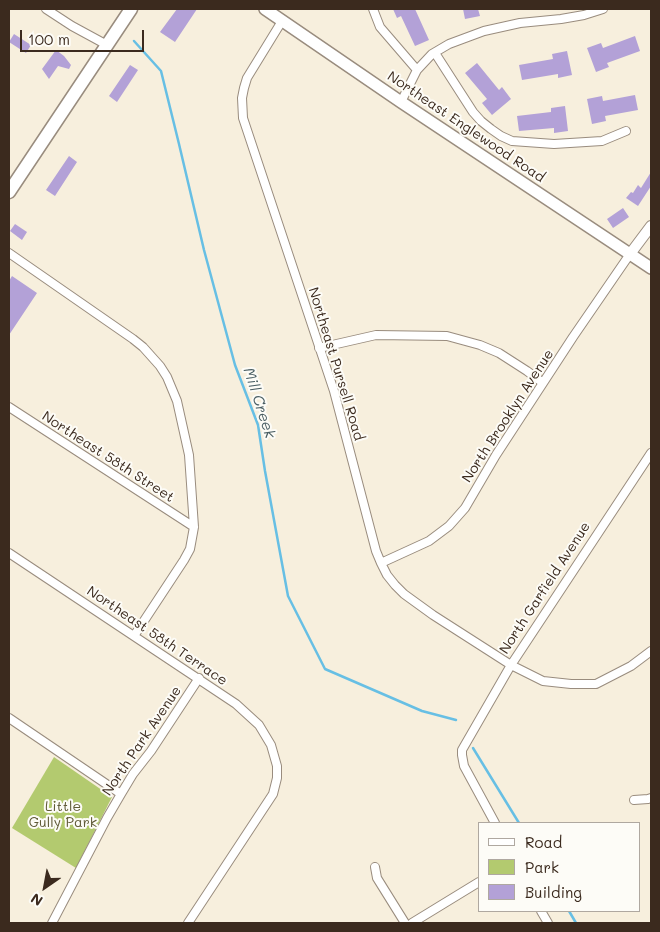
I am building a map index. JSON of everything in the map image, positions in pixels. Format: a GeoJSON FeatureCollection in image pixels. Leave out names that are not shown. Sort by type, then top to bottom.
{"type":"FeatureCollection","features":[{"type":"Feature","properties":{"kind":"main road"},"geometry":{"type":"LineString","coordinates":[[9,192],[131,9]]}},
{"type":"Feature","properties":{"kind":"main road","name":"Northeast Englewood Road"},"geometry":{"type":"LineString","coordinates":[[265,9],[651,268]]}},
{"type":"Feature","properties":{"kind":"street"},"geometry":{"type":"LineString","coordinates":[[46,9],[107,45]]}},
{"type":"Feature","properties":{"kind":"street"},"geometry":{"type":"LineString","coordinates":[[373,9],[380,27],[417,70]]}},
{"type":"Feature","properties":{"kind":"street"},"geometry":{"type":"LineString","coordinates":[[401,102],[417,70],[428,58],[449,44],[484,31],[584,15],[604,9]]}},
{"type":"Feature","properties":{"kind":"street","name":"Northeast Pursell Road"},"geometry":{"type":"LineString","coordinates":[[282,20],[244,88],[242,98],[243,118],[334,391],[376,551],[387,575],[404,594],[433,615],[511,665],[543,681],[596,684],[624,670],[651,651]]}},
{"type":"Feature","properties":{"kind":"street"},"geometry":{"type":"LineString","coordinates":[[435,53],[473,112],[496,133],[512,141],[554,144],[602,141],[626,131]]}},
{"type":"Feature","properties":{"kind":"street"},"geometry":{"type":"LineString","coordinates":[[630,254],[651,226]]}},
{"type":"Feature","properties":{"kind":"street"},"geometry":{"type":"LineString","coordinates":[[9,252],[133,339],[160,366],[173,388],[189,455],[194,527],[190,549],[184,560],[134,636]]}},
{"type":"Feature","properties":{"kind":"street","name":"North Brooklyn Avenue"},"geometry":{"type":"LineString","coordinates":[[381,563],[430,541],[457,517],[543,383],[630,254]]}},
{"type":"Feature","properties":{"kind":"street"},"geometry":{"type":"LineString","coordinates":[[319,348],[376,335],[447,336],[480,345],[499,353],[543,383]]}},
{"type":"Feature","properties":{"kind":"street","name":"Northeast 58th Street"},"geometry":{"type":"LineString","coordinates":[[9,407],[194,527]]}},
{"type":"Feature","properties":{"kind":"street","name":"North Garfield Avenue"},"geometry":{"type":"LineString","coordinates":[[494,822],[464,766],[462,750],[511,665],[651,453]]}},
{"type":"Feature","properties":{"kind":"street","name":"Northeast 58th Terrace"},"geometry":{"type":"LineString","coordinates":[[9,553],[236,704],[259,725],[271,745],[277,766],[277,778],[273,794],[188,923]]}},
{"type":"Feature","properties":{"kind":"street","name":"North Park Avenue"},"geometry":{"type":"LineString","coordinates":[[52,923],[120,794],[199,678]]}},
{"type":"Feature","properties":{"kind":"street"},"geometry":{"type":"LineString","coordinates":[[9,718],[120,794]]}},
{"type":"Feature","properties":{"kind":"street"},"geometry":{"type":"LineString","coordinates":[[634,800],[648,800],[651,798]]}},
{"type":"Feature","properties":{"kind":"street"},"geometry":{"type":"LineString","coordinates":[[375,867],[377,878],[405,923]]}},
{"type":"Feature","properties":{"kind":"street"},"geometry":{"type":"LineString","coordinates":[[412,923],[478,883]]}},
{"type":"Feature","properties":{"kind":"street"},"geometry":{"type":"LineString","coordinates":[[542,912],[548,923]]}},
{"type":"Feature","properties":{"kind":"green space","name":"Little Gully Park"},"geometry":{"type":"Polygon","coordinates":[[[54,757],[112,797],[76,868],[12,828],[54,757]]]}},
{"type":"Feature","properties":{"kind":"building"},"geometry":{"type":"Polygon","coordinates":[[[177,9],[197,9],[175,42],[160,32],[177,9]]]}},
{"type":"Feature","properties":{"kind":"building"},"geometry":{"type":"Polygon","coordinates":[[[393,9],[415,9],[429,40],[415,46],[401,16],[397,18],[393,9]]]}},
{"type":"Feature","properties":{"kind":"building"},"geometry":{"type":"Polygon","coordinates":[[[463,9],[478,9],[480,16],[465,19],[463,9]]]}},
{"type":"Feature","properties":{"kind":"building"},"geometry":{"type":"Polygon","coordinates":[[[14,34],[31,45],[26,53],[9,42],[14,34]]]}},
{"type":"Feature","properties":{"kind":"building"},"geometry":{"type":"Polygon","coordinates":[[[635,36],[640,51],[607,63],[609,67],[596,72],[587,48],[601,43],[603,48],[635,36]]]}},
{"type":"Feature","properties":{"kind":"building"},"geometry":{"type":"Polygon","coordinates":[[[56,50],[71,65],[69,69],[58,66],[49,79],[42,69],[56,50]]]}},
{"type":"Feature","properties":{"kind":"building"},"geometry":{"type":"Polygon","coordinates":[[[567,51],[572,75],[558,78],[558,74],[522,80],[519,65],[553,59],[552,54],[567,51]]]}},
{"type":"Feature","properties":{"kind":"building"},"geometry":{"type":"Polygon","coordinates":[[[477,63],[499,90],[502,87],[511,99],[492,115],[482,103],[487,99],[465,73],[477,63]]]}},
{"type":"Feature","properties":{"kind":"building"},"geometry":{"type":"Polygon","coordinates":[[[130,65],[138,70],[117,102],[109,96],[130,65]]]}},
{"type":"Feature","properties":{"kind":"building"},"geometry":{"type":"Polygon","coordinates":[[[635,95],[638,110],[605,116],[606,121],[592,124],[587,99],[602,96],[603,101],[635,95]]]}},
{"type":"Feature","properties":{"kind":"building"},"geometry":{"type":"Polygon","coordinates":[[[565,106],[568,131],[554,133],[554,128],[519,131],[517,116],[551,112],[551,108],[565,106]]]}},
{"type":"Feature","properties":{"kind":"building"},"geometry":{"type":"Polygon","coordinates":[[[69,156],[77,162],[55,196],[46,190],[69,156]]]}},
{"type":"Feature","properties":{"kind":"building"},"geometry":{"type":"Polygon","coordinates":[[[651,172],[651,186],[638,206],[626,198],[631,192],[633,193],[638,185],[641,188],[651,172]]]}},
{"type":"Feature","properties":{"kind":"building"},"geometry":{"type":"Polygon","coordinates":[[[623,208],[629,217],[613,228],[607,219],[623,208]]]}},
{"type":"Feature","properties":{"kind":"building"},"geometry":{"type":"Polygon","coordinates":[[[15,224],[27,232],[22,240],[10,231],[15,224]]]}},
{"type":"Feature","properties":{"kind":"building"},"geometry":{"type":"Polygon","coordinates":[[[12,276],[37,293],[9,335],[9,281],[12,276]]]}},
{"type":"Feature","properties":{"kind":"waterway","name":"Mill Creek"},"geometry":{"type":"LineString","coordinates":[[134,41],[161,71],[204,250],[235,365],[258,425],[288,596],[325,669],[422,711],[456,720]]}},
{"type":"Feature","properties":{"kind":"waterway","name":"Mill Creek"},"geometry":{"type":"LineString","coordinates":[[473,748],[518,822]]}},
{"type":"Feature","properties":{"kind":"waterway","name":"Mill Creek"},"geometry":{"type":"LineString","coordinates":[[570,912],[576,923]]}}]}
